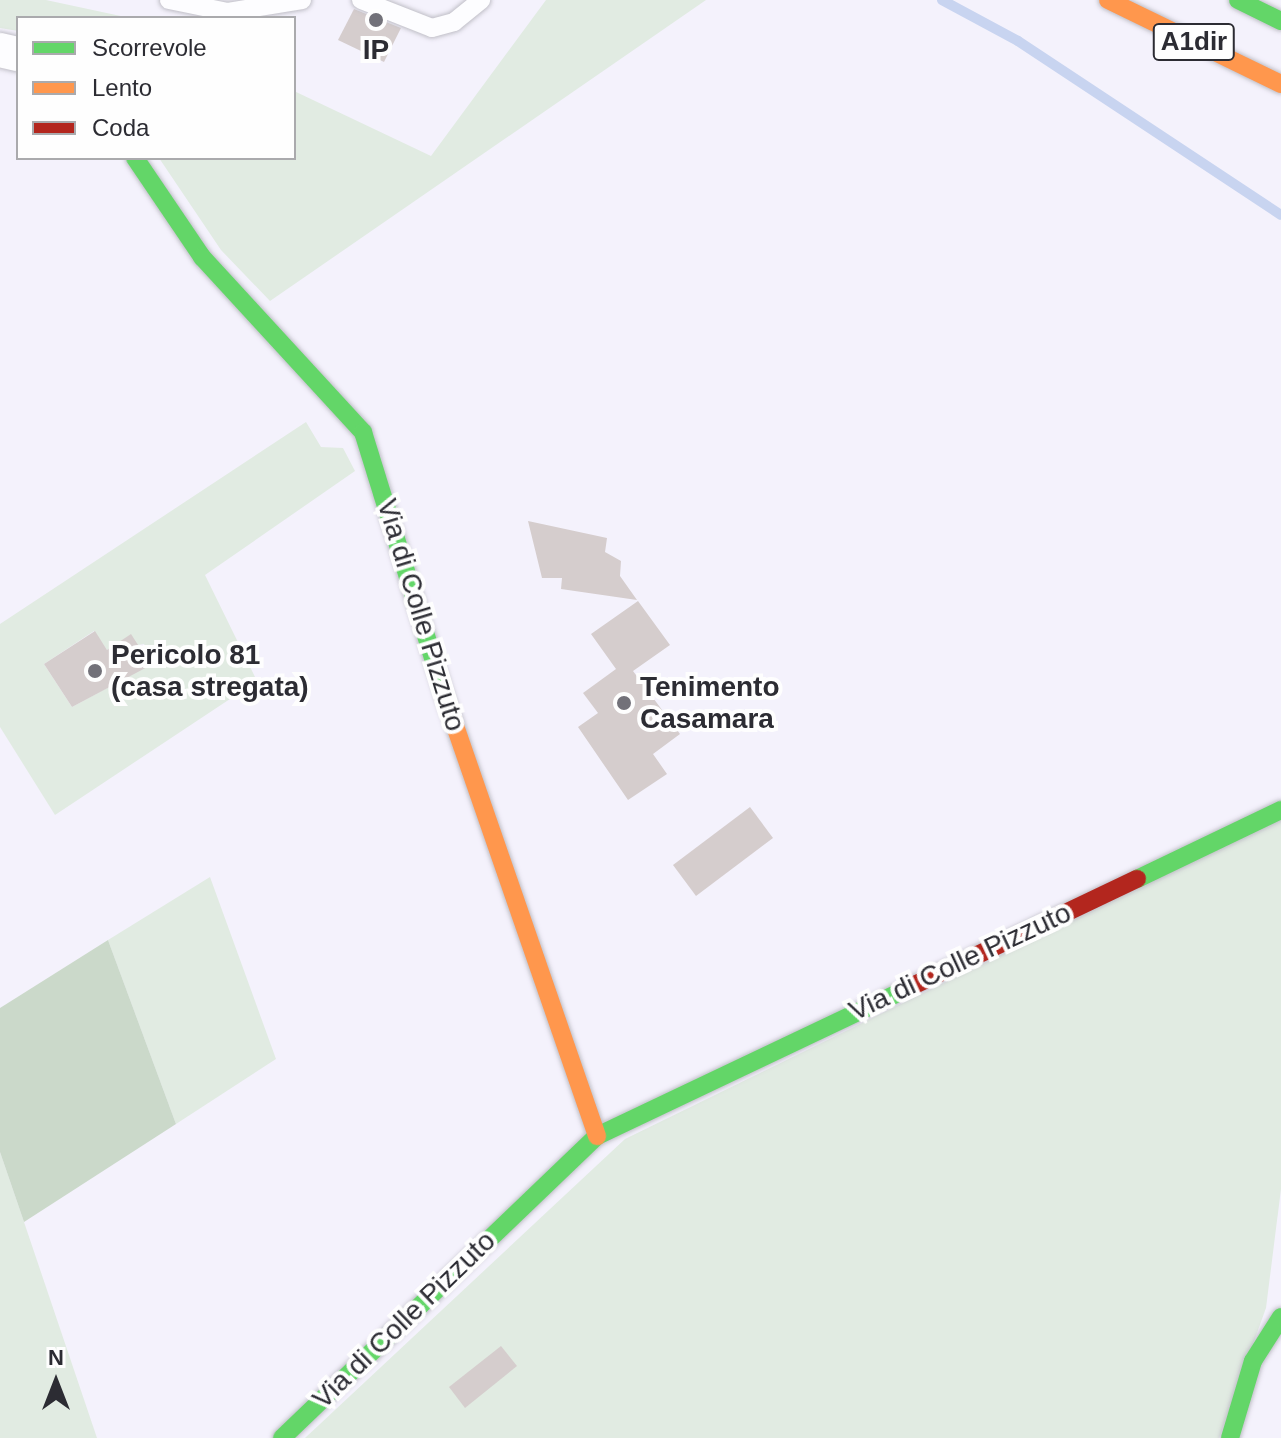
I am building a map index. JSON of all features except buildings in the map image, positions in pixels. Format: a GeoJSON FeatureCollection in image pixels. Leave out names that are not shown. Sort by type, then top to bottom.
{"type":"FeatureCollection","features":[{"type":"Feature","properties":{"kind":"main road","name":"A1dir"},"geometry":{"type":"LineString","coordinates":[[1108,0],[1281,84]]}},
{"type":"Feature","properties":{"kind":"main road","name":"A1dir"},"geometry":{"type":"LineString","coordinates":[[1238,0],[1281,21]]}},
{"type":"Feature","properties":{"kind":"main road","name":"Via di Colle Pizzuto"},"geometry":{"type":"LineString","coordinates":[[136,160],[202,257],[363,432],[431,659],[597,1136]]}},
{"type":"Feature","properties":{"kind":"main road","name":"Via di Colle Pizzuto"},"geometry":{"type":"LineString","coordinates":[[282,1438],[597,1136],[1281,810]]}},
{"type":"Feature","properties":{"kind":"main road"},"geometry":{"type":"LineString","coordinates":[[1230,1438],[1253,1361],[1281,1317]]}},
{"type":"Feature","properties":{"kind":"lane"},"geometry":{"type":"LineString","coordinates":[[169,0],[228,12],[302,0]]}},
{"type":"Feature","properties":{"kind":"lane"},"geometry":{"type":"LineString","coordinates":[[361,0],[432,28],[454,22],[481,0]]}},
{"type":"Feature","properties":{"kind":"lane"},"geometry":{"type":"LineString","coordinates":[[1093,0],[1139,15]]}},
{"type":"Feature","properties":{"kind":"shaded area"},"geometry":{"type":"Polygon","coordinates":[[[0,0],[46,0],[121,16],[16,16],[16,31],[0,28],[0,0]]]}},
{"type":"Feature","properties":{"kind":"shaded area"},"geometry":{"type":"Polygon","coordinates":[[[546,0],[706,0],[270,301],[221,250],[160,160],[296,160],[296,92],[431,156],[546,0]]]}},
{"type":"Feature","properties":{"kind":"shaded area"},"geometry":{"type":"Polygon","coordinates":[[[306,422],[321,447],[343,448],[355,471],[205,575],[257,681],[55,815],[0,727],[0,624],[306,422]],[[94,631],[44,664],[72,707],[155,662],[144,644],[107,650],[94,631]]]}},
{"type":"Feature","properties":{"kind":"shaded area"},"geometry":{"type":"Polygon","coordinates":[[[1281,818],[1281,1189],[1266,1308],[1219,1438],[305,1438],[625,1139],[1281,818]]]}},
{"type":"Feature","properties":{"kind":"shaded area"},"geometry":{"type":"Polygon","coordinates":[[[210,877],[276,1059],[176,1124],[108,940],[210,877]]]}},
{"type":"Feature","properties":{"kind":"shaded area"},"geometry":{"type":"Polygon","coordinates":[[[0,1152],[24,1222],[97,1438],[0,1438],[0,1152]]]}},
{"type":"Feature","properties":{"kind":"green space"},"geometry":{"type":"Polygon","coordinates":[[[108,940],[176,1124],[24,1222],[0,1152],[0,1008],[108,940]]]}},
{"type":"Feature","properties":{"kind":"waterway"},"geometry":{"type":"LineString","coordinates":[[942,0],[1018,41],[1281,215]]}},
{"type":"Feature","properties":{"kind":"traffic: fast"},"geometry":{"type":"LineString","coordinates":[[1238,0],[1281,21]]}},
{"type":"Feature","properties":{"kind":"traffic: fast"},"geometry":{"type":"LineString","coordinates":[[136,160],[202,257],[363,432],[444,694]]}},
{"type":"Feature","properties":{"kind":"traffic: fast"},"geometry":{"type":"LineString","coordinates":[[1137,879],[1281,810]]}},
{"type":"Feature","properties":{"kind":"traffic: fast"},"geometry":{"type":"LineString","coordinates":[[282,1438],[597,1136],[906,989]]}},
{"type":"Feature","properties":{"kind":"traffic: fast"},"geometry":{"type":"LineString","coordinates":[[1230,1438],[1253,1361],[1281,1317]]}},
{"type":"Feature","properties":{"kind":"traffic: slow"},"geometry":{"type":"LineString","coordinates":[[1108,0],[1281,84]]}},
{"type":"Feature","properties":{"kind":"traffic: slow"},"geometry":{"type":"LineString","coordinates":[[444,694],[597,1136]]}},
{"type":"Feature","properties":{"kind":"traffic: jam"},"geometry":{"type":"LineString","coordinates":[[906,989],[1137,879]]}},
{"type":"Feature","properties":{"kind":"place","name":"IP"},"geometry":{"type":"Point","coordinates":[376,20]}},
{"type":"Feature","properties":{"kind":"place","name":"Pericolo 81 (casa stregata)"},"geometry":{"type":"Point","coordinates":[95,671]}},
{"type":"Feature","properties":{"kind":"place","name":"Tenimento Casamara"},"geometry":{"type":"Point","coordinates":[624,703]}}]}
